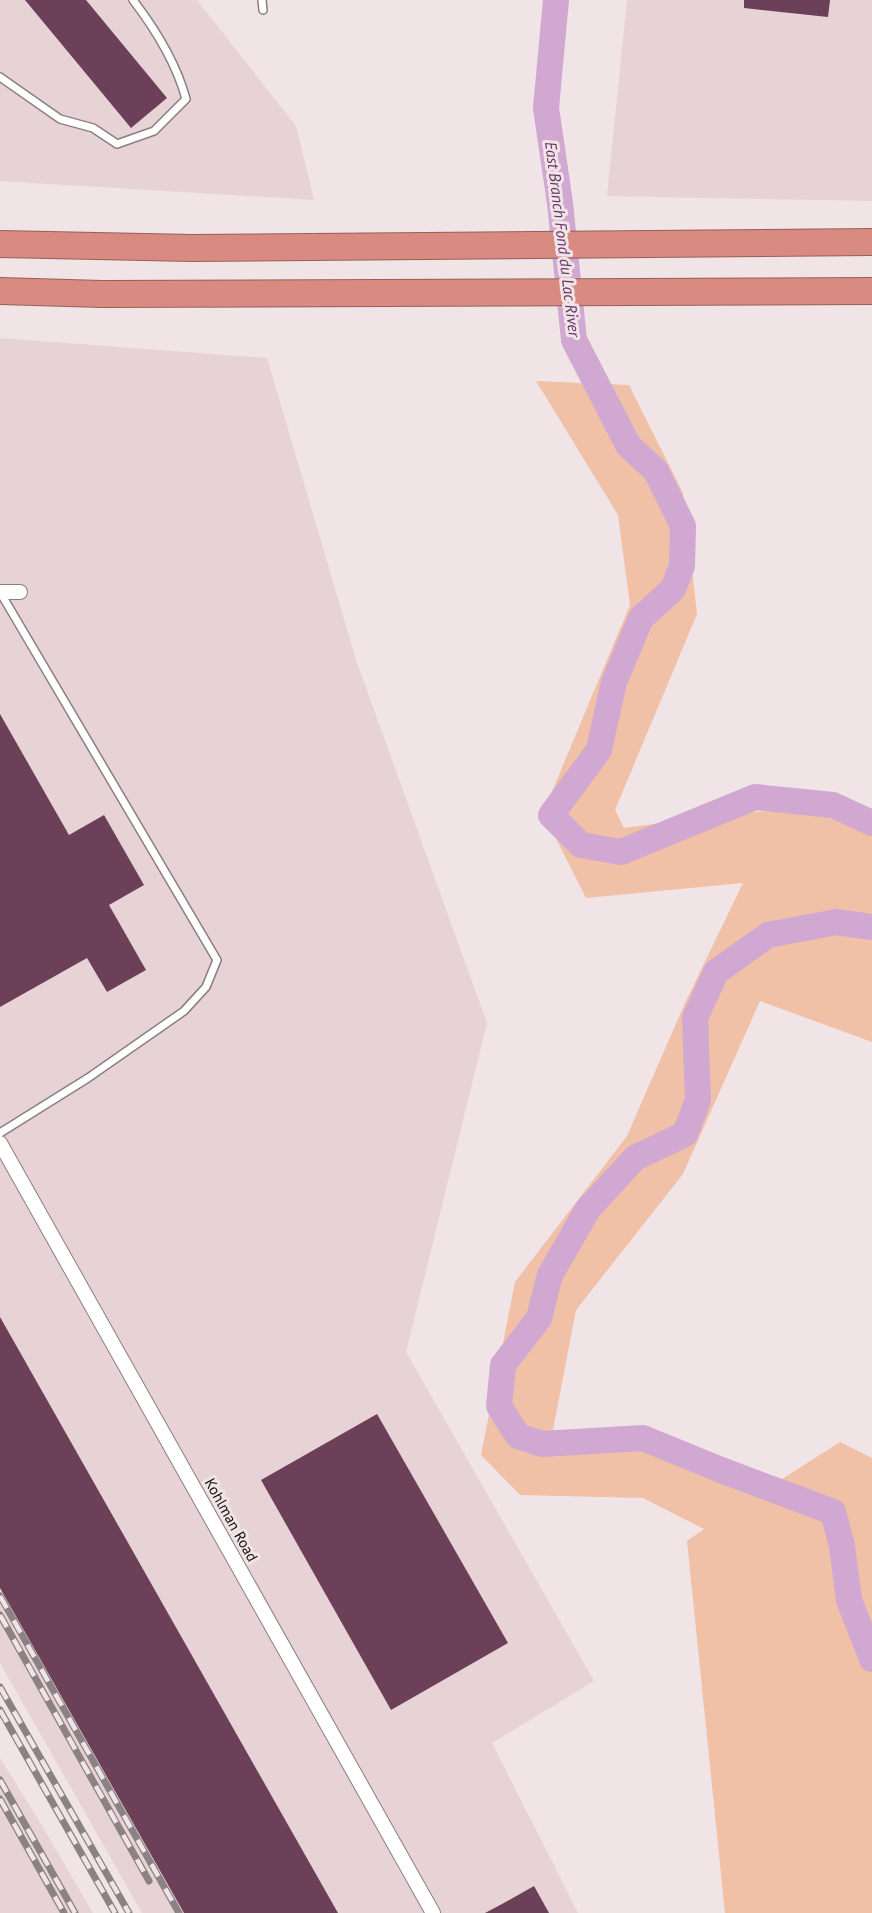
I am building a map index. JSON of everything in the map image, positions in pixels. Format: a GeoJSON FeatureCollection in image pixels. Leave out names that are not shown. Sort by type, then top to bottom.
{"type":"FeatureCollection","features":[{"type":"Feature","properties":{"kind":"highway"},"geometry":{"type":"LineString","coordinates":[[0,244],[192,248],[872,242]]}},
{"type":"Feature","properties":{"kind":"highway"},"geometry":{"type":"LineString","coordinates":[[0,291],[102,294],[872,291]]}},
{"type":"Feature","properties":{"kind":"street"},"geometry":{"type":"LineString","coordinates":[[0,592],[20,592]]}},
{"type":"Feature","properties":{"kind":"street","name":"Kohlman Road"},"geometry":{"type":"LineString","coordinates":[[0,1143],[433,1913]]}},
{"type":"Feature","properties":{"kind":"lane"},"geometry":{"type":"LineString","coordinates":[[0,77],[60,119],[93,128],[117,144],[154,131],[186,99],[180,76],[153,26],[133,0]]}},
{"type":"Feature","properties":{"kind":"lane"},"geometry":{"type":"LineString","coordinates":[[262,0],[263,10]]}},
{"type":"Feature","properties":{"kind":"lane"},"geometry":{"type":"LineString","coordinates":[[0,592],[217,960],[206,987],[184,1011],[88,1077],[0,1133]]}},
{"type":"Feature","properties":{"kind":"shaded area"},"geometry":{"type":"Polygon","coordinates":[[[0,0],[197,0],[296,126],[314,200],[0,181],[0,0]]]}},
{"type":"Feature","properties":{"kind":"shaded area"},"geometry":{"type":"Polygon","coordinates":[[[627,0],[872,0],[872,201],[607,196],[627,0]]]}},
{"type":"Feature","properties":{"kind":"shaded area"},"geometry":{"type":"Polygon","coordinates":[[[0,338],[267,358],[356,660],[487,1023],[406,1352],[594,1681],[492,1743],[578,1913],[142,1913],[0,1663],[0,338]]]}},
{"type":"Feature","properties":{"kind":"shaded area"},"geometry":{"type":"Polygon","coordinates":[[[536,381],[629,385],[683,493],[697,614],[615,810],[624,828],[744,812],[808,810],[872,833],[872,1042],[760,1001],[683,1174],[576,1310],[553,1430],[660,1433],[768,1488],[840,1442],[872,1458],[872,1913],[725,1913],[687,1541],[704,1529],[643,1498],[520,1495],[481,1455],[515,1282],[627,1136],[685,1003],[743,883],[586,898],[543,813],[630,605],[618,515],[536,381]]]}},
{"type":"Feature","properties":{"kind":"shaded area"},"geometry":{"type":"Polygon","coordinates":[[[0,1758],[38,1819],[93,1913],[0,1913],[0,1758]]]}},
{"type":"Feature","properties":{"kind":"building"},"geometry":{"type":"Polygon","coordinates":[[[25,0],[86,0],[167,98],[131,128],[25,0]]]}},
{"type":"Feature","properties":{"kind":"building"},"geometry":{"type":"Polygon","coordinates":[[[744,0],[830,0],[828,17],[744,8],[744,0]]]}},
{"type":"Feature","properties":{"kind":"building"},"geometry":{"type":"Polygon","coordinates":[[[0,714],[69,835],[104,815],[144,885],[109,905],[146,970],[107,992],[87,958],[0,1007],[0,714]]]}},
{"type":"Feature","properties":{"kind":"building"},"geometry":{"type":"Polygon","coordinates":[[[0,1317],[338,1913],[184,1913],[0,1588],[0,1317]]]}},
{"type":"Feature","properties":{"kind":"building"},"geometry":{"type":"Polygon","coordinates":[[[377,1414],[508,1643],[391,1710],[261,1480],[377,1414]]]}},
{"type":"Feature","properties":{"kind":"building"},"geometry":{"type":"Polygon","coordinates":[[[534,1886],[549,1913],[485,1913],[502,1904],[534,1886]]]}},
{"type":"Feature","properties":{"kind":"waterway","name":"East Branch Fond du Lac River"},"geometry":{"type":"LineString","coordinates":[[556,0],[546,108],[560,203],[574,340],[628,445],[656,471],[683,526],[682,566],[673,589],[641,618],[614,682],[599,750],[551,815],[581,845],[621,852],[755,797],[833,805],[872,823]]}},
{"type":"Feature","properties":{"kind":"waterway","name":"East Branch Fond du Lac River"},"geometry":{"type":"LineString","coordinates":[[872,927],[836,922],[768,935],[716,972],[695,1018],[698,1100],[685,1134],[635,1158],[588,1209],[550,1275],[539,1318],[503,1365],[499,1406],[518,1436],[542,1444],[643,1438],[833,1512],[842,1546],[849,1600],[872,1659]]}},
{"type":"Feature","properties":{"kind":"railway"},"geometry":{"type":"LineString","coordinates":[[0,1596],[179,1913]]}},
{"type":"Feature","properties":{"kind":"railway"},"geometry":{"type":"LineString","coordinates":[[0,1615],[149,1881]]}},
{"type":"Feature","properties":{"kind":"railway"},"geometry":{"type":"LineString","coordinates":[[0,1687],[129,1913]]}},
{"type":"Feature","properties":{"kind":"railway"},"geometry":{"type":"LineString","coordinates":[[0,1710],[115,1913]]}},
{"type":"Feature","properties":{"kind":"railway"},"geometry":{"type":"LineString","coordinates":[[0,1780],[75,1913]]}},
{"type":"Feature","properties":{"kind":"railway"},"geometry":{"type":"LineString","coordinates":[[0,1799],[64,1913]]}}]}
